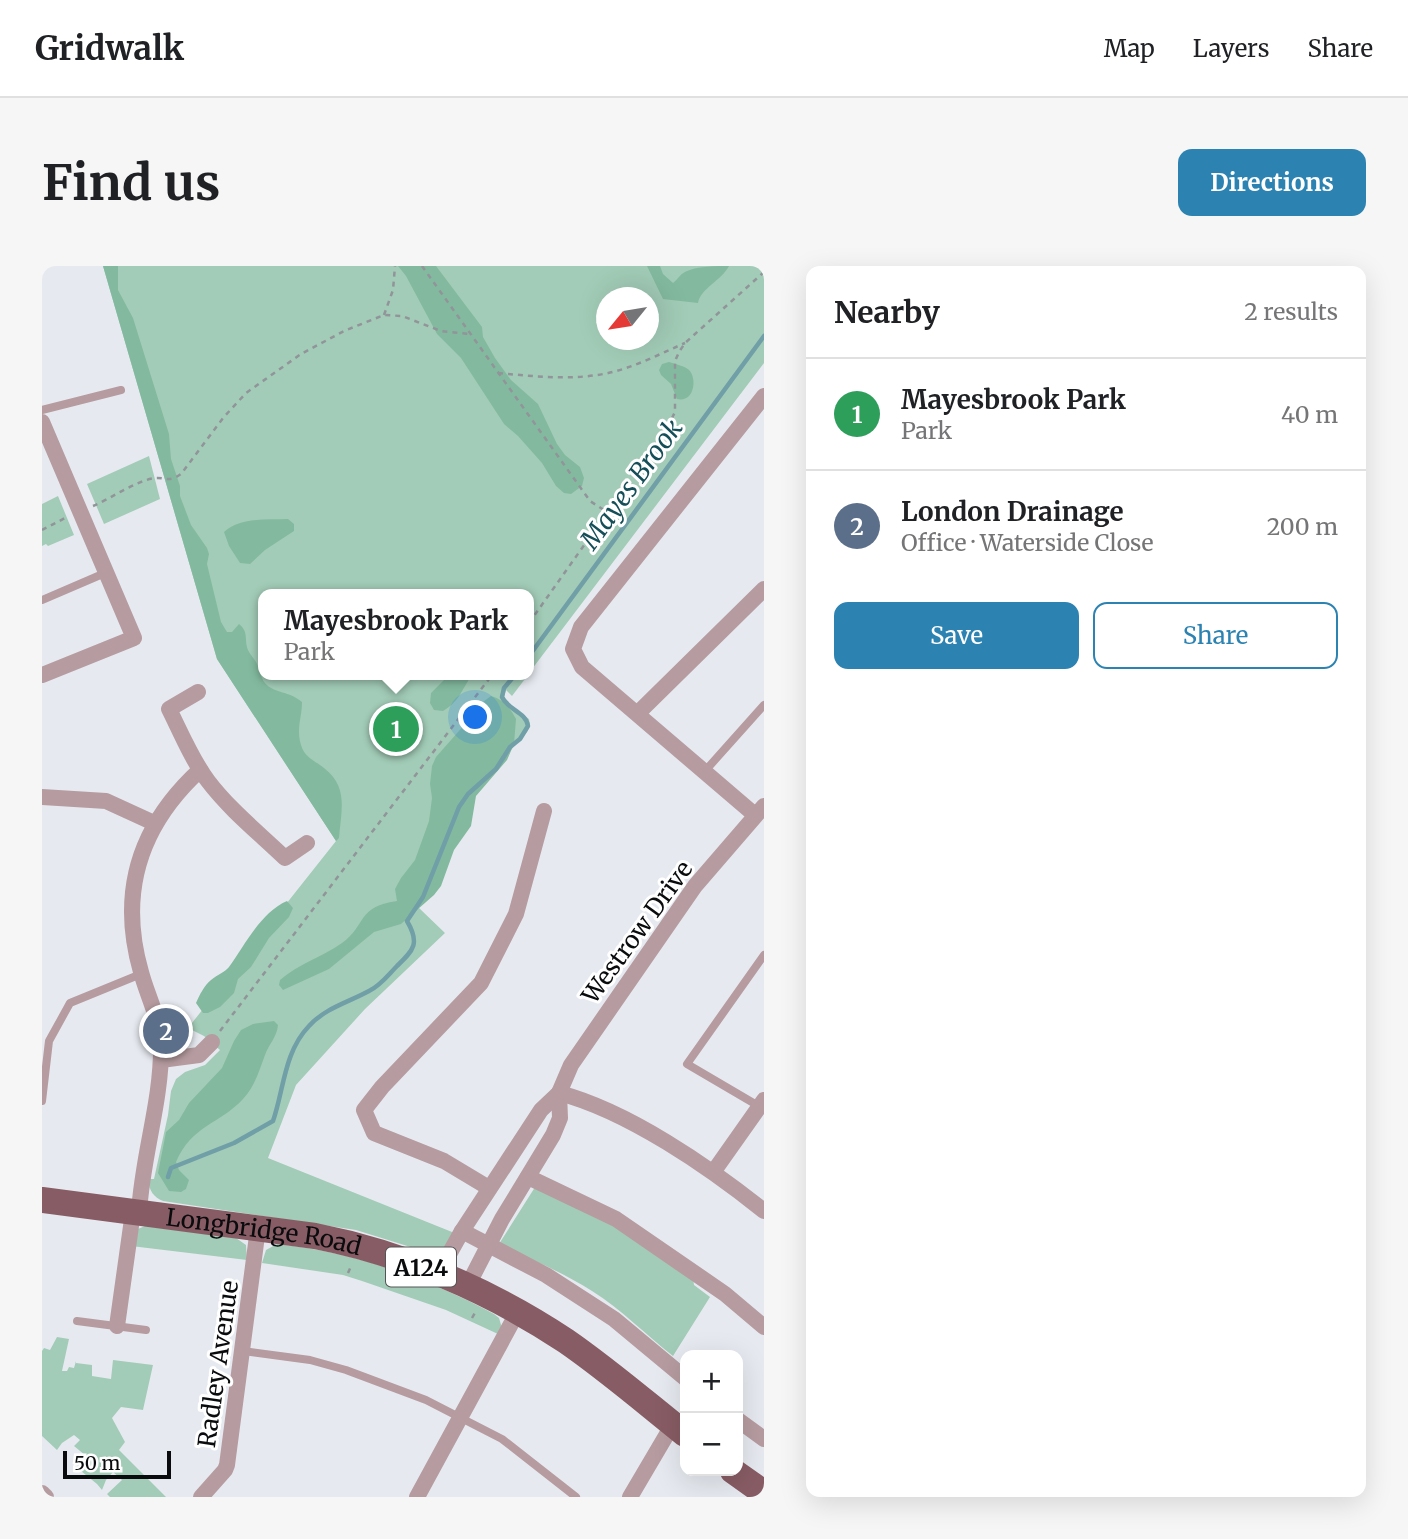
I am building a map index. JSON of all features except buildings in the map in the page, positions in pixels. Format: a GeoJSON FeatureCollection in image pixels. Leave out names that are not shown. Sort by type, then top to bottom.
{"type":"FeatureCollection","features":[{"type":"Feature","properties":{"kind":"main road","name":"Longbridge Road"},"geometry":{"type":"LineString","coordinates":[[42,1200],[257,1228],[356,1245],[438,1274],[517,1313],[565,1341],[627,1386],[679,1429]]}},
{"type":"Feature","properties":{"kind":"main road"},"geometry":{"type":"LineString","coordinates":[[740,1476],[764,1493]]}},
{"type":"Feature","properties":{"kind":"street"},"geometry":{"type":"LineString","coordinates":[[760,811],[705,771],[582,667],[573,649],[581,627],[764,396]]}},
{"type":"Feature","properties":{"kind":"street"},"geometry":{"type":"LineString","coordinates":[[42,422],[48,454],[80,511],[134,638],[42,675]]}},
{"type":"Feature","properties":{"kind":"street"},"geometry":{"type":"LineString","coordinates":[[638,713],[764,589]]}},
{"type":"Feature","properties":{"kind":"street"},"geometry":{"type":"LineString","coordinates":[[198,692],[169,709],[200,769],[241,817],[285,858],[307,843]]}},
{"type":"Feature","properties":{"kind":"street"},"geometry":{"type":"LineString","coordinates":[[117,1326],[161,1060],[158,1024],[134,945],[131,904],[138,865],[154,823],[185,783],[200,769]]}},
{"type":"Feature","properties":{"kind":"street"},"geometry":{"type":"LineString","coordinates":[[42,797],[106,801],[154,823]]}},
{"type":"Feature","properties":{"kind":"street"},"geometry":{"type":"LineString","coordinates":[[489,1188],[444,1161],[374,1133],[364,1110],[382,1087],[481,983],[516,914],[544,811]]}},
{"type":"Feature","properties":{"kind":"street","name":"Westrow Drive"},"geometry":{"type":"LineString","coordinates":[[438,1274],[489,1188],[541,1110],[559,1093],[571,1065],[612,1003],[695,886],[760,811]]}},
{"type":"Feature","properties":{"kind":"street"},"geometry":{"type":"LineString","coordinates":[[161,1060],[199,1055],[212,1042]]}},
{"type":"Feature","properties":{"kind":"street"},"geometry":{"type":"LineString","coordinates":[[559,1093],[608,1112],[714,1171],[764,1211]]}},
{"type":"Feature","properties":{"kind":"street","name":"Westrow Drive"},"geometry":{"type":"LineString","coordinates":[[467,1287],[487,1245],[553,1135],[560,1118],[559,1093]]}},
{"type":"Feature","properties":{"kind":"street"},"geometry":{"type":"LineString","coordinates":[[714,1171],[762,1105]]}},
{"type":"Feature","properties":{"kind":"street"},"geometry":{"type":"LineString","coordinates":[[528,1177],[616,1219],[725,1294],[764,1327]]}},
{"type":"Feature","properties":{"kind":"street","name":"Radley Avenue"},"geometry":{"type":"LineString","coordinates":[[201,1497],[227,1465],[257,1228]]}},
{"type":"Feature","properties":{"kind":"street"},"geometry":{"type":"LineString","coordinates":[[462,1231],[545,1275],[614,1319],[680,1374]]}},
{"type":"Feature","properties":{"kind":"street"},"geometry":{"type":"LineString","coordinates":[[417,1497],[517,1313]]}},
{"type":"Feature","properties":{"kind":"street"},"geometry":{"type":"LineString","coordinates":[[743,1424],[764,1439]]}},
{"type":"Feature","properties":{"kind":"street"},"geometry":{"type":"LineString","coordinates":[[631,1497],[658,1446],[679,1429]]}},
{"type":"Feature","properties":{"kind":"street"},"geometry":{"type":"LineString","coordinates":[[42,1493],[46,1497]]}},
{"type":"Feature","properties":{"kind":"lane"},"geometry":{"type":"LineString","coordinates":[[42,410],[121,390]]}},
{"type":"Feature","properties":{"kind":"lane"},"geometry":{"type":"LineString","coordinates":[[42,600],[105,573]]}},
{"type":"Feature","properties":{"kind":"lane"},"geometry":{"type":"LineString","coordinates":[[705,771],[764,705]]}},
{"type":"Feature","properties":{"kind":"lane"},"geometry":{"type":"LineString","coordinates":[[762,1105],[687,1064],[764,955]]}},
{"type":"Feature","properties":{"kind":"lane"},"geometry":{"type":"LineString","coordinates":[[42,1101],[50,1041],[70,1003],[141,974]]}},
{"type":"Feature","properties":{"kind":"lane"},"geometry":{"type":"LineString","coordinates":[[77,1321],[146,1330]]}},
{"type":"Feature","properties":{"kind":"lane"},"geometry":{"type":"LineString","coordinates":[[243,1351],[310,1360],[407,1392],[502,1439],[576,1497]]}},
{"type":"Feature","properties":{"kind":"path"},"geometry":{"type":"LineString","coordinates":[[384,315],[393,290],[395,266]]}},
{"type":"Feature","properties":{"kind":"path"},"geometry":{"type":"LineString","coordinates":[[422,266],[590,501],[607,512]]}},
{"type":"Feature","properties":{"kind":"path"},"geometry":{"type":"LineString","coordinates":[[497,373],[548,378],[599,375],[637,364],[684,342],[764,272]]}},
{"type":"Feature","properties":{"kind":"path"},"geometry":{"type":"LineString","coordinates":[[42,530],[119,494],[130,486],[152,479],[174,479],[181,474],[223,418],[246,393],[267,376],[344,331],[384,315],[402,316],[441,331],[470,334]]}},
{"type":"Feature","properties":{"kind":"path"},"geometry":{"type":"LineString","coordinates":[[534,616],[667,428],[675,411],[675,361],[684,342]]}},
{"type":"Feature","properties":{"kind":"path"},"geometry":{"type":"LineString","coordinates":[[212,1042],[488,680]]}},
{"type":"Feature","properties":{"kind":"path"},"geometry":{"type":"LineString","coordinates":[[348,1273],[353,1261]]}},
{"type":"Feature","properties":{"kind":"green space"},"geometry":{"type":"Polygon","coordinates":[[[103,266],[764,266],[764,363],[534,666],[534,589],[258,589],[258,680],[524,680],[512,696],[506,690],[504,697],[509,705],[529,719],[527,732],[477,788],[418,907],[445,933],[365,1009],[296,1085],[268,1158],[457,1234],[446,1247],[433,1254],[356,1230],[163,1201],[156,1197],[150,1189],[149,1179],[154,1179],[171,1091],[176,1079],[185,1072],[205,1065],[220,1050],[204,1036],[188,1028],[336,841],[217,659],[103,266]]]}},
{"type":"Feature","properties":{"kind":"green space"},"geometry":{"type":"Polygon","coordinates":[[[103,266],[118,266],[118,290],[133,318],[169,434],[171,459],[180,486],[180,496],[191,525],[209,554],[207,564],[221,622],[227,632],[232,632],[239,624],[242,627],[248,650],[258,667],[258,680],[263,680],[274,689],[302,702],[299,733],[301,745],[307,756],[332,775],[340,791],[341,818],[339,838],[336,841],[217,659],[103,266]]]}},
{"type":"Feature","properties":{"kind":"green space"},"geometry":{"type":"Polygon","coordinates":[[[398,266],[436,266],[482,327],[483,337],[495,358],[511,380],[538,404],[557,444],[565,455],[580,467],[584,478],[582,486],[571,494],[564,493],[556,486],[542,463],[504,424],[461,358],[437,334],[398,266]]]}},
{"type":"Feature","properties":{"kind":"green space"},"geometry":{"type":"Polygon","coordinates":[[[647,266],[660,266],[663,274],[673,283],[683,273],[692,269],[729,266],[703,293],[698,303],[663,299],[647,266]]]}},
{"type":"Feature","properties":{"kind":"green space"},"geometry":{"type":"Polygon","coordinates":[[[669,362],[686,368],[692,375],[692,390],[687,398],[677,399],[671,384],[661,375],[659,370],[662,364],[669,362]]]}},
{"type":"Feature","properties":{"kind":"green space"},"geometry":{"type":"Polygon","coordinates":[[[149,456],[160,499],[104,524],[87,484],[149,456]]]}},
{"type":"Feature","properties":{"kind":"green space"},"geometry":{"type":"Polygon","coordinates":[[[58,496],[74,535],[42,546],[42,504],[58,496]]]}},
{"type":"Feature","properties":{"kind":"green space"},"geometry":{"type":"Polygon","coordinates":[[[288,519],[294,524],[294,531],[265,550],[250,564],[240,563],[224,532],[246,522],[288,519]]]}},
{"type":"Feature","properties":{"kind":"green space"},"geometry":{"type":"Polygon","coordinates":[[[444,680],[469,680],[454,703],[443,711],[434,710],[430,703],[431,693],[444,680]]]}},
{"type":"Feature","properties":{"kind":"green space"},"geometry":{"type":"Polygon","coordinates":[[[491,696],[506,705],[516,719],[514,744],[507,760],[476,796],[471,826],[454,850],[441,886],[401,924],[374,932],[329,969],[283,990],[279,985],[280,980],[287,974],[342,943],[368,912],[397,901],[395,889],[415,860],[429,821],[432,798],[430,784],[436,757],[466,723],[472,710],[491,696]]]}},
{"type":"Feature","properties":{"kind":"green space"},"geometry":{"type":"Polygon","coordinates":[[[287,901],[293,908],[289,917],[269,938],[251,967],[238,979],[234,993],[220,1007],[203,1013],[196,1003],[204,988],[229,967],[261,921],[287,901]]]}},
{"type":"Feature","properties":{"kind":"green space"},"geometry":{"type":"Polygon","coordinates":[[[274,1021],[278,1025],[276,1033],[251,1089],[234,1107],[190,1140],[176,1162],[179,1170],[189,1180],[186,1189],[181,1192],[169,1191],[158,1173],[166,1132],[222,1068],[241,1030],[253,1024],[274,1021]]]}},
{"type":"Feature","properties":{"kind":"green space"},"geometry":{"type":"Polygon","coordinates":[[[537,1184],[619,1225],[693,1278],[694,1285],[710,1297],[673,1356],[603,1298],[558,1272],[499,1244],[537,1184]]]}},
{"type":"Feature","properties":{"kind":"green space"},"geometry":{"type":"Polygon","coordinates":[[[145,1226],[236,1238],[246,1245],[247,1260],[131,1246],[138,1229],[145,1226]]]}},
{"type":"Feature","properties":{"kind":"green space"},"geometry":{"type":"Polygon","coordinates":[[[277,1244],[334,1253],[415,1278],[494,1314],[499,1318],[502,1328],[498,1334],[446,1310],[343,1275],[262,1263],[266,1250],[277,1244]]]}},
{"type":"Feature","properties":{"kind":"green space"},"geometry":{"type":"Polygon","coordinates":[[[57,1337],[69,1339],[62,1371],[67,1371],[69,1367],[74,1368],[76,1361],[92,1365],[92,1376],[111,1379],[113,1360],[153,1365],[143,1410],[121,1407],[112,1418],[125,1442],[119,1450],[166,1497],[110,1497],[107,1494],[122,1480],[113,1472],[102,1490],[81,1471],[91,1460],[74,1446],[80,1440],[74,1435],[57,1450],[42,1436],[42,1351],[44,1348],[50,1350],[57,1337]]]}},
{"type":"Feature","properties":{"kind":"waterway","name":"Mayes Brook"},"geometry":{"type":"LineString","coordinates":[[534,649],[764,336]]}},
{"type":"Feature","properties":{"kind":"waterway","name":"Mayes Brook"},"geometry":{"type":"LineString","coordinates":[[168,1177],[171,1168],[234,1143],[273,1121],[294,1047],[309,1026],[330,1010],[377,986],[411,951],[414,941],[407,921],[423,897],[459,807],[468,794],[496,769],[528,726],[524,717],[502,697],[504,688],[511,680]]}},
{"type":"Feature","properties":{"kind":"place","name":"Mayesbrook Park"},"geometry":{"type":"Point","coordinates":[396,729]}},
{"type":"Feature","properties":{"kind":"place","name":"London Drainage"},"geometry":{"type":"Point","coordinates":[166,1031]}}]}
